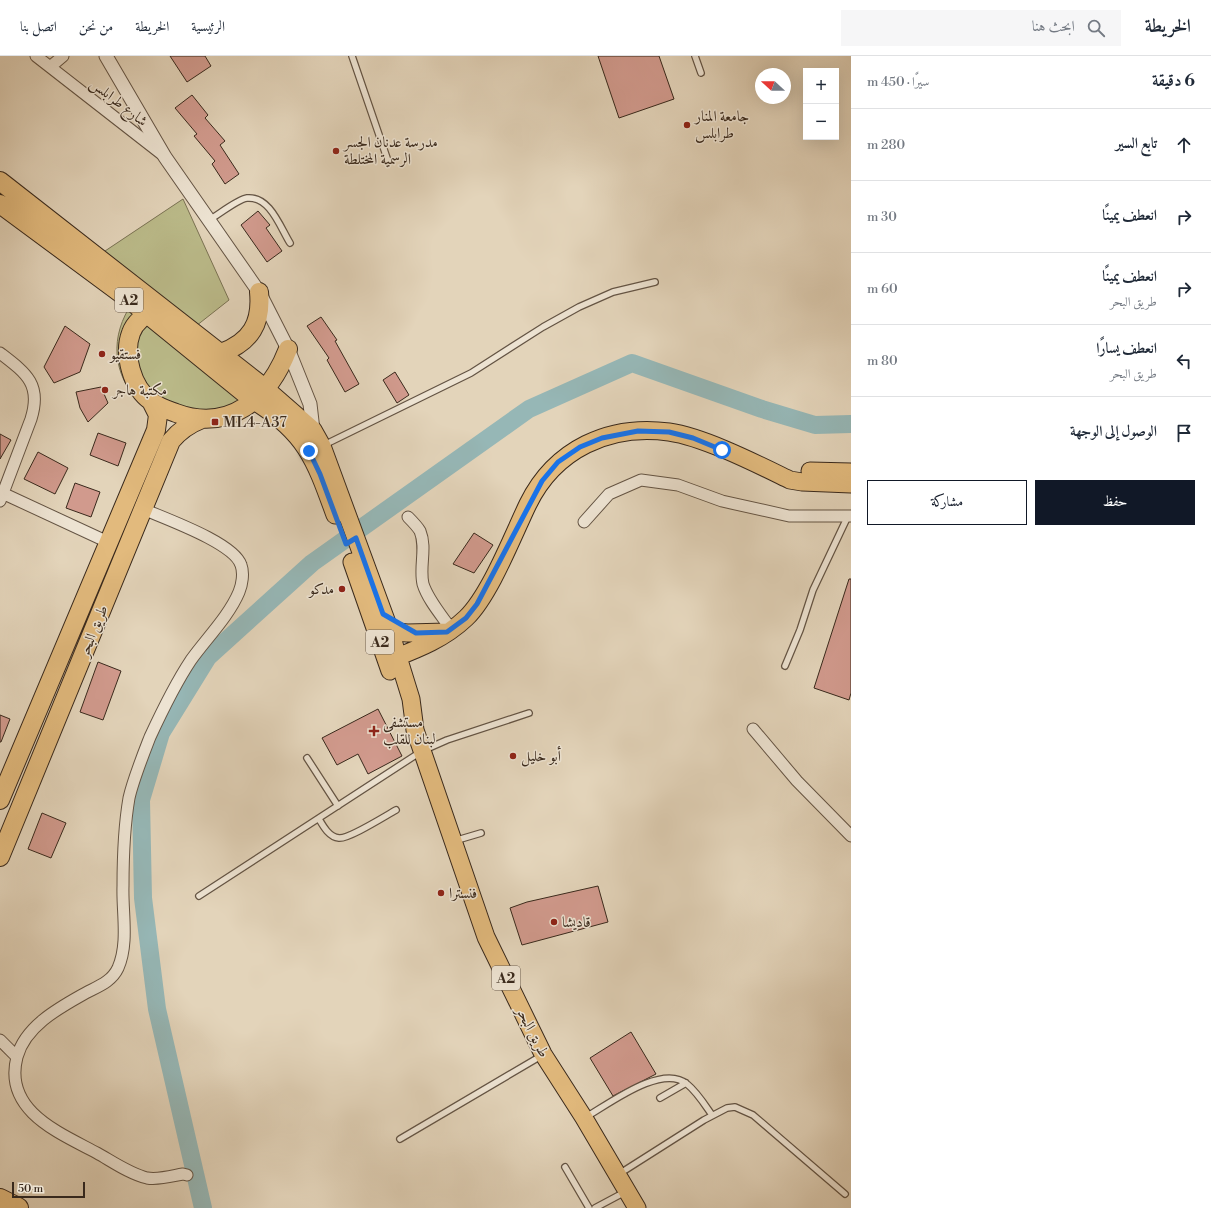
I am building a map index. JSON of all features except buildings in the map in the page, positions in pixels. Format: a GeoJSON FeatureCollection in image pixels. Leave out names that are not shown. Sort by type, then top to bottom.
{"type":"FeatureCollection","features":[{"type":"Feature","properties":{"kind":"highway","name":"A2"},"geometry":{"type":"LineString","coordinates":[[0,181],[49,218],[154,310],[253,390],[279,370],[288,349]]}},
{"type":"Feature","properties":{"kind":"highway","name":"A2"},"geometry":{"type":"LineString","coordinates":[[0,204],[111,287],[154,310]]}},
{"type":"Feature","properties":{"kind":"highway"},"geometry":{"type":"LineString","coordinates":[[36,232],[49,218]]}},
{"type":"Feature","properties":{"kind":"highway"},"geometry":{"type":"LineString","coordinates":[[111,287],[124,308],[131,332]]}},
{"type":"Feature","properties":{"kind":"highway"},"geometry":{"type":"LineString","coordinates":[[221,353],[244,341],[253,330],[258,318],[260,305],[259,292]]}},
{"type":"Feature","properties":{"kind":"highway","name":"A2"},"geometry":{"type":"LineString","coordinates":[[131,332],[154,310]]}},
{"type":"Feature","properties":{"kind":"highway","name":"طريق البحر"},"geometry":{"type":"LineString","coordinates":[[0,857],[171,442],[179,432],[190,424],[202,419],[230,415],[242,409],[253,390],[221,353],[201,337],[154,310]]}},
{"type":"Feature","properties":{"kind":"highway","name":"طريق البحر"},"geometry":{"type":"LineString","coordinates":[[0,800],[110,543],[156,430],[158,415],[151,401],[141,390],[133,377],[129,362],[128,347],[131,332]]}},
{"type":"Feature","properties":{"kind":"highway","name":"طريق البحر"},"geometry":{"type":"LineString","coordinates":[[151,401],[188,417],[202,419]]}},
{"type":"Feature","properties":{"kind":"highway"},"geometry":{"type":"LineString","coordinates":[[0,1199],[18,1208]]}},
{"type":"Feature","properties":{"kind":"main road","name":"طريق البحر"},"geometry":{"type":"LineString","coordinates":[[253,390],[313,430],[322,446],[351,540],[392,659],[401,703],[415,730],[486,937],[543,1054],[584,1118],[637,1208]]}},
{"type":"Feature","properties":{"kind":"main road","name":"طريق البحر"},"geometry":{"type":"LineString","coordinates":[[253,390],[302,441],[309,451],[320,474],[351,540],[390,631],[392,659],[407,686],[412,704],[415,730]]}},
{"type":"Feature","properties":{"kind":"main road"},"geometry":{"type":"LineString","coordinates":[[407,686],[416,661],[444,634],[466,618],[477,604],[542,481],[558,462],[580,447],[602,438],[638,431],[669,432],[693,438],[790,480],[802,482],[851,484]]}},
{"type":"Feature","properties":{"kind":"main road"},"geometry":{"type":"LineString","coordinates":[[772,471],[851,472]]}},
{"type":"Feature","properties":{"kind":"main road"},"geometry":{"type":"LineString","coordinates":[[802,482],[822,491],[851,495]]}},
{"type":"Feature","properties":{"kind":"main road"},"geometry":{"type":"LineString","coordinates":[[383,614],[416,633]]}},
{"type":"Feature","properties":{"kind":"main road"},"geometry":{"type":"LineString","coordinates":[[390,631],[444,634]]}},
{"type":"Feature","properties":{"kind":"main road"},"geometry":{"type":"LineString","coordinates":[[392,659],[444,634]]}},
{"type":"Feature","properties":{"kind":"street","name":"شارع طرابلس"},"geometry":{"type":"LineString","coordinates":[[36,56],[165,157]]}},
{"type":"Feature","properties":{"kind":"street"},"geometry":{"type":"LineString","coordinates":[[50,67],[63,56]]}},
{"type":"Feature","properties":{"kind":"street"},"geometry":{"type":"LineString","coordinates":[[106,56],[165,157],[259,292],[288,349],[310,404],[313,430]]}},
{"type":"Feature","properties":{"kind":"street"},"geometry":{"type":"LineString","coordinates":[[0,353],[24,373],[32,384],[35,395],[35,406],[31,419],[1,496],[110,543]]}},
{"type":"Feature","properties":{"kind":"street"},"geometry":{"type":"LineString","coordinates":[[584,522],[609,494],[641,480],[678,485],[722,501],[788,516],[850,516]]}},
{"type":"Feature","properties":{"kind":"street"},"geometry":{"type":"LineString","coordinates":[[143,509],[222,544],[236,556],[241,564],[243,576],[239,592],[191,661],[168,700],[150,739],[130,796],[124,845],[124,948],[117,969],[108,982],[80,996],[36,1026],[22,1042],[17,1057],[15,1072],[19,1092],[27,1106],[40,1121],[140,1175],[157,1178],[183,1174],[187,1175]]}},
{"type":"Feature","properties":{"kind":"street"},"geometry":{"type":"LineString","coordinates":[[408,517],[419,531],[422,538],[421,571],[423,584],[444,634]]}},
{"type":"Feature","properties":{"kind":"street"},"geometry":{"type":"LineString","coordinates":[[753,729],[797,781],[851,836]]}},
{"type":"Feature","properties":{"kind":"street"},"geometry":{"type":"LineString","coordinates":[[0,1040],[17,1057]]}},
{"type":"Feature","properties":{"kind":"lane"},"geometry":{"type":"LineString","coordinates":[[352,56],[388,161]]}},
{"type":"Feature","properties":{"kind":"lane"},"geometry":{"type":"LineString","coordinates":[[695,56],[701,74]]}},
{"type":"Feature","properties":{"kind":"lane"},"geometry":{"type":"LineString","coordinates":[[209,220],[246,198],[257,199],[264,203],[272,213],[290,243]]}},
{"type":"Feature","properties":{"kind":"lane"},"geometry":{"type":"LineString","coordinates":[[322,446],[471,373],[543,327],[579,307],[613,292],[655,282]]}},
{"type":"Feature","properties":{"kind":"lane"},"geometry":{"type":"LineString","coordinates":[[785,666],[800,630],[813,590],[850,516]]}},
{"type":"Feature","properties":{"kind":"lane"},"geometry":{"type":"LineString","coordinates":[[200,896],[422,751],[447,740],[529,713]]}},
{"type":"Feature","properties":{"kind":"lane"},"geometry":{"type":"LineString","coordinates":[[307,758],[338,806]]}},
{"type":"Feature","properties":{"kind":"lane"},"geometry":{"type":"LineString","coordinates":[[318,819],[327,832],[338,838],[348,836],[396,810]]}},
{"type":"Feature","properties":{"kind":"lane"},"geometry":{"type":"LineString","coordinates":[[454,841],[481,833]]}},
{"type":"Feature","properties":{"kind":"lane"},"geometry":{"type":"LineString","coordinates":[[400,1139],[543,1054]]}},
{"type":"Feature","properties":{"kind":"lane"},"geometry":{"type":"LineString","coordinates":[[584,1118],[650,1081],[666,1077],[686,1083],[712,1115]]}},
{"type":"Feature","properties":{"kind":"lane"},"geometry":{"type":"LineString","coordinates":[[660,1098],[686,1083]]}},
{"type":"Feature","properties":{"kind":"lane"},"geometry":{"type":"LineString","coordinates":[[617,1176],[712,1115],[727,1108],[735,1107],[753,1115],[845,1194]]}},
{"type":"Feature","properties":{"kind":"lane"},"geometry":{"type":"LineString","coordinates":[[565,1167],[588,1208]]}},
{"type":"Feature","properties":{"kind":"lane"},"geometry":{"type":"LineString","coordinates":[[594,1208],[627,1191]]}},
{"type":"Feature","properties":{"kind":"green space"},"geometry":{"type":"Polygon","coordinates":[[[183,199],[229,300],[182,337],[245,396],[223,414],[141,404],[131,393],[119,368],[117,342],[125,315],[133,302],[102,253],[183,199]]]}},
{"type":"Feature","properties":{"kind":"waterway"},"geometry":{"type":"LineString","coordinates":[[203,1208],[157,1009],[143,898],[141,800],[161,733],[208,657],[312,563],[529,409],[632,363],[762,409],[815,425],[851,424]]}},
{"type":"Feature","properties":{"kind":"place","name":"جامعة المنار طرابلس"},"geometry":{"type":"Point","coordinates":[687,125]}},
{"type":"Feature","properties":{"kind":"place","name":"مدرسة عدنان الجسر الرسمية المختلطة"},"geometry":{"type":"Point","coordinates":[336,151]}},
{"type":"Feature","properties":{"kind":"place","name":"فستقيو"},"geometry":{"type":"Point","coordinates":[102,354]}},
{"type":"Feature","properties":{"kind":"place","name":"مكتبة هاجر"},"geometry":{"type":"Point","coordinates":[105,390]}},
{"type":"Feature","properties":{"kind":"place","name":"ML4-A37"},"geometry":{"type":"Point","coordinates":[215,422]}},
{"type":"Feature","properties":{"kind":"place","name":"مدكو"},"geometry":{"type":"Point","coordinates":[342,589]}},
{"type":"Feature","properties":{"kind":"place","name":"مستشفى لبنان للقلب"},"geometry":{"type":"Point","coordinates":[374,731]}},
{"type":"Feature","properties":{"kind":"place","name":"أبو خليل"},"geometry":{"type":"Point","coordinates":[513,756]}},
{"type":"Feature","properties":{"kind":"place","name":"فنسترا"},"geometry":{"type":"Point","coordinates":[441,893]}},
{"type":"Feature","properties":{"kind":"place","name":"قاديشا"},"geometry":{"type":"Point","coordinates":[554,922]}},
{"type":"Feature","properties":{"kind":"route"},"geometry":{"type":"LineString","coordinates":[[309,451],[320,474],[346,544],[356,538],[383,614],[416,633],[447,632],[466,618],[490,583],[529,502],[542,481],[558,462],[580,447],[602,438],[638,431],[669,432],[693,438],[722,450]]}}]}
